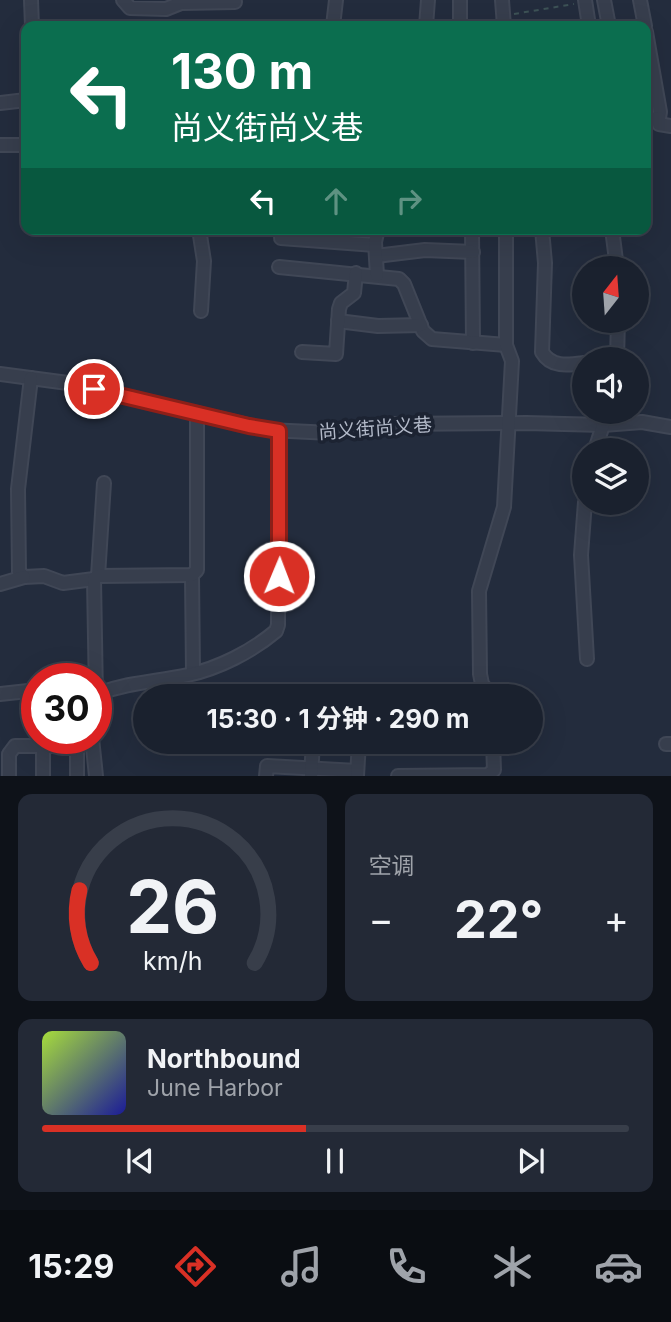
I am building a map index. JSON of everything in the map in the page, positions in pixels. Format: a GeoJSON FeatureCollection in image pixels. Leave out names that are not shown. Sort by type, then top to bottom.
{"type":"FeatureCollection","features":[{"type":"Feature","properties":{"kind":"street"},"geometry":{"type":"LineString","coordinates":[[31,0],[32,21]]}},
{"type":"Feature","properties":{"kind":"street"},"geometry":{"type":"LineString","coordinates":[[123,0],[130,8],[166,9],[181,3],[235,2]]}},
{"type":"Feature","properties":{"kind":"street"},"geometry":{"type":"LineString","coordinates":[[333,21],[335,0]]}},
{"type":"Feature","properties":{"kind":"street"},"geometry":{"type":"LineString","coordinates":[[426,21],[428,0]]}},
{"type":"Feature","properties":{"kind":"street"},"geometry":{"type":"LineString","coordinates":[[460,0],[460,21]]}},
{"type":"Feature","properties":{"kind":"street"},"geometry":{"type":"LineString","coordinates":[[502,0],[503,21]]}},
{"type":"Feature","properties":{"kind":"street"},"geometry":{"type":"LineString","coordinates":[[604,0],[608,21]]}},
{"type":"Feature","properties":{"kind":"street"},"geometry":{"type":"LineString","coordinates":[[640,0],[644,21]]}},
{"type":"Feature","properties":{"kind":"street"},"geometry":{"type":"LineString","coordinates":[[585,1],[588,21]]}},
{"type":"Feature","properties":{"kind":"street"},"geometry":{"type":"LineString","coordinates":[[651,61],[660,112],[652,119],[659,124],[671,126]]}},
{"type":"Feature","properties":{"kind":"street"},"geometry":{"type":"LineString","coordinates":[[0,103],[21,101]]}},
{"type":"Feature","properties":{"kind":"street"},"geometry":{"type":"LineString","coordinates":[[0,145],[21,145]]}},
{"type":"Feature","properties":{"kind":"street"},"geometry":{"type":"LineString","coordinates":[[200,235],[204,261],[201,311]]}},
{"type":"Feature","properties":{"kind":"street"},"geometry":{"type":"LineString","coordinates":[[377,235],[377,275]]}},
{"type":"Feature","properties":{"kind":"street"},"geometry":{"type":"LineString","coordinates":[[472,235],[473,343]]}},
{"type":"Feature","properties":{"kind":"street"},"geometry":{"type":"LineString","coordinates":[[482,684],[480,591],[504,507],[510,423],[512,361],[506,345],[506,235]]}},
{"type":"Feature","properties":{"kind":"street"},"geometry":{"type":"LineString","coordinates":[[543,235],[545,263],[542,352],[555,363],[572,363]]}},
{"type":"Feature","properties":{"kind":"street"},"geometry":{"type":"LineString","coordinates":[[613,235],[615,256]]}},
{"type":"Feature","properties":{"kind":"street"},"geometry":{"type":"LineString","coordinates":[[281,238],[376,250],[472,253]]}},
{"type":"Feature","properties":{"kind":"street"},"geometry":{"type":"LineString","coordinates":[[279,267],[399,279],[404,284],[426,335],[432,339],[506,345]]}},
{"type":"Feature","properties":{"kind":"street"},"geometry":{"type":"LineString","coordinates":[[302,352],[336,354],[341,303],[354,293],[356,273]]}},
{"type":"Feature","properties":{"kind":"street"},"geometry":{"type":"LineString","coordinates":[[338,321],[379,326],[421,325]]}},
{"type":"Feature","properties":{"kind":"street","name":"尚义街尚义巷"},"geometry":{"type":"LineString","coordinates":[[0,374],[68,383],[279,431],[331,433],[379,424],[603,425]]}},
{"type":"Feature","properties":{"kind":"street"},"geometry":{"type":"LineString","coordinates":[[24,577],[19,572],[18,489],[31,378]]}},
{"type":"Feature","properties":{"kind":"street"},"geometry":{"type":"LineString","coordinates":[[0,584],[24,577],[44,576],[63,583],[96,578],[192,575],[197,570],[197,414]]}},
{"type":"Feature","properties":{"kind":"street","name":"尚义街尚义巷"},"geometry":{"type":"LineString","coordinates":[[649,423],[671,426]]}},
{"type":"Feature","properties":{"kind":"street"},"geometry":{"type":"LineString","coordinates":[[599,438],[603,425]]}},
{"type":"Feature","properties":{"kind":"street"},"geometry":{"type":"LineString","coordinates":[[112,691],[137,682],[193,673],[232,659],[277,629],[279,431]]}},
{"type":"Feature","properties":{"kind":"street"},"geometry":{"type":"LineString","coordinates":[[97,663],[96,578],[104,483]]}},
{"type":"Feature","properties":{"kind":"street"},"geometry":{"type":"LineString","coordinates":[[584,515],[581,555],[587,659]]}},
{"type":"Feature","properties":{"kind":"street"},"geometry":{"type":"LineString","coordinates":[[192,575],[193,673]]}},
{"type":"Feature","properties":{"kind":"street"},"geometry":{"type":"LineString","coordinates":[[0,694],[21,692]]}},
{"type":"Feature","properties":{"kind":"street"},"geometry":{"type":"LineString","coordinates":[[9,776],[9,754],[15,746],[21,746]]}},
{"type":"Feature","properties":{"kind":"street"},"geometry":{"type":"LineString","coordinates":[[43,754],[44,776]]}},
{"type":"Feature","properties":{"kind":"street"},"geometry":{"type":"LineString","coordinates":[[77,754],[77,776]]}},
{"type":"Feature","properties":{"kind":"street"},"geometry":{"type":"LineString","coordinates":[[94,754],[96,776]]}},
{"type":"Feature","properties":{"kind":"street"},"geometry":{"type":"LineString","coordinates":[[311,772],[312,754]]}},
{"type":"Feature","properties":{"kind":"street"},"geometry":{"type":"LineString","coordinates":[[266,776],[267,766],[357,774],[358,754]]}},
{"type":"Feature","properties":{"kind":"street"},"geometry":{"type":"LineString","coordinates":[[398,776],[488,775],[494,770],[493,754]]}},
{"type":"Feature","properties":{"kind":"path"},"geometry":{"type":"LineString","coordinates":[[503,21],[585,1]]}},
{"type":"Feature","properties":{"kind":"route"},"geometry":{"type":"LineString","coordinates":[[94,389],[279,431],[279,576]]}}]}
